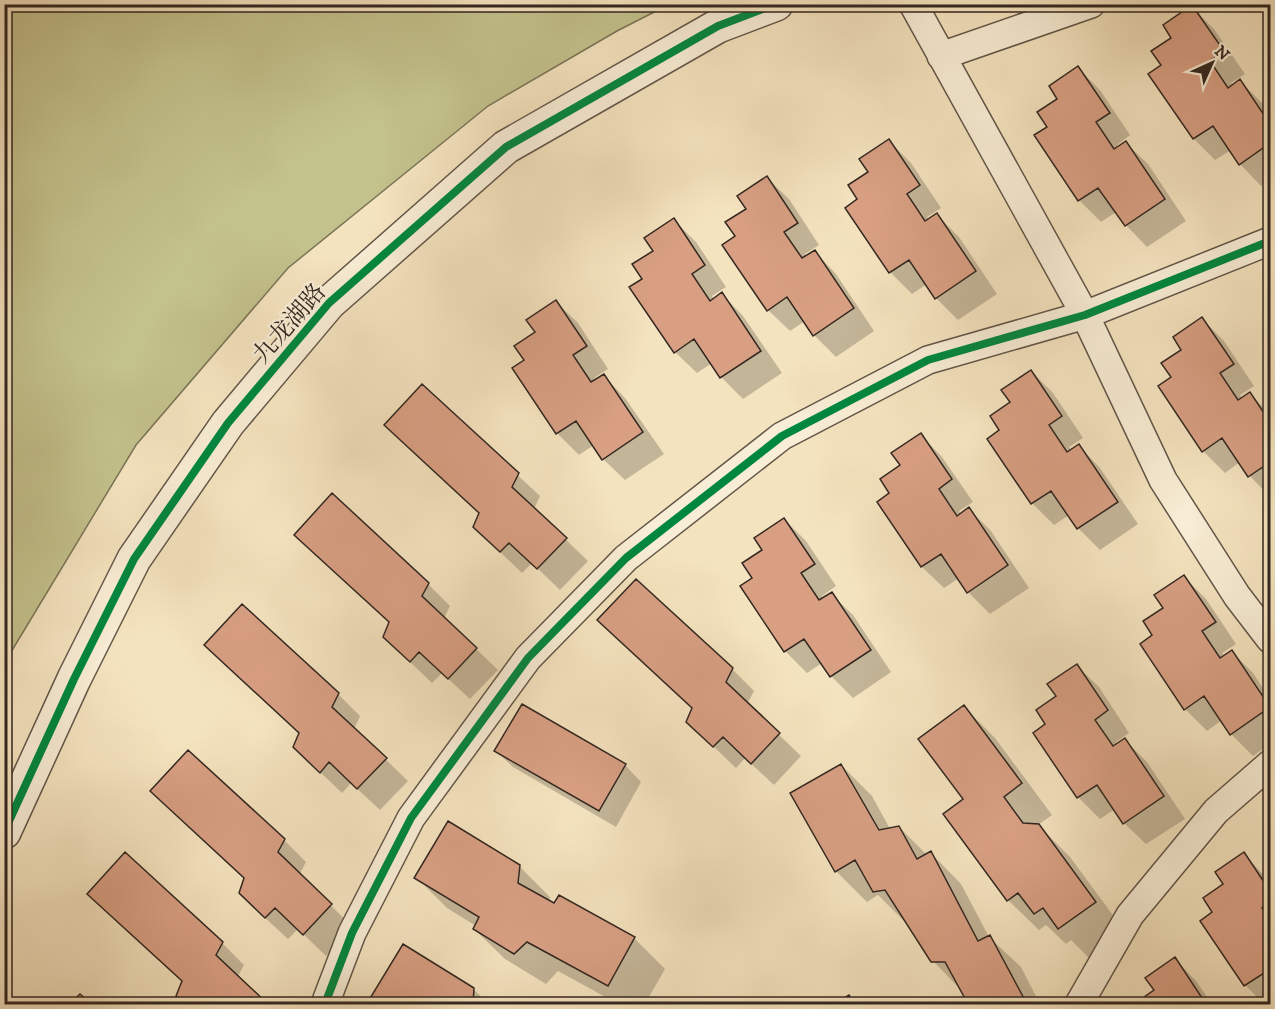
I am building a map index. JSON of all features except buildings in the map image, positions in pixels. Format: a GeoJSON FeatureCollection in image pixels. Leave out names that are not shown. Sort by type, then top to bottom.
{"type":"FeatureCollection","features":[{"type":"Feature","properties":{"kind":"street","name":"九龙湖路"},"geometry":{"type":"LineString","coordinates":[[4,832],[74,679],[134,559],[228,423],[329,303],[506,147],[718,26],[776,4]]}},
{"type":"Feature","properties":{"kind":"street"},"geometry":{"type":"LineString","coordinates":[[913,4],[1085,315],[1163,480],[1237,596],[1270,639]]}},
{"type":"Feature","properties":{"kind":"street"},"geometry":{"type":"LineString","coordinates":[[941,56],[1091,4]]}},
{"type":"Feature","properties":{"kind":"street"},"geometry":{"type":"LineString","coordinates":[[325,1005],[351,933],[411,818],[528,658],[626,558],[782,436],[928,360],[1085,315],[1270,241]]}},
{"type":"Feature","properties":{"kind":"street"},"geometry":{"type":"LineString","coordinates":[[1079,1005],[1130,915],[1216,811],[1270,764]]}},
{"type":"Feature","properties":{"kind":"shaded area"},"geometry":{"type":"Polygon","coordinates":[[[5,4],[668,5],[617,31],[488,106],[288,268],[136,445],[5,662],[5,4]]]}},
{"type":"Feature","properties":{"kind":"cycle path"},"geometry":{"type":"LineString","coordinates":[[4,832],[74,679],[134,559],[228,423],[329,303],[506,147],[718,26],[776,4]]}},
{"type":"Feature","properties":{"kind":"cycle path"},"geometry":{"type":"LineString","coordinates":[[325,1004],[352,933],[411,818],[528,658],[626,558],[782,436],[928,360],[1085,315],[1270,241]]}}]}
